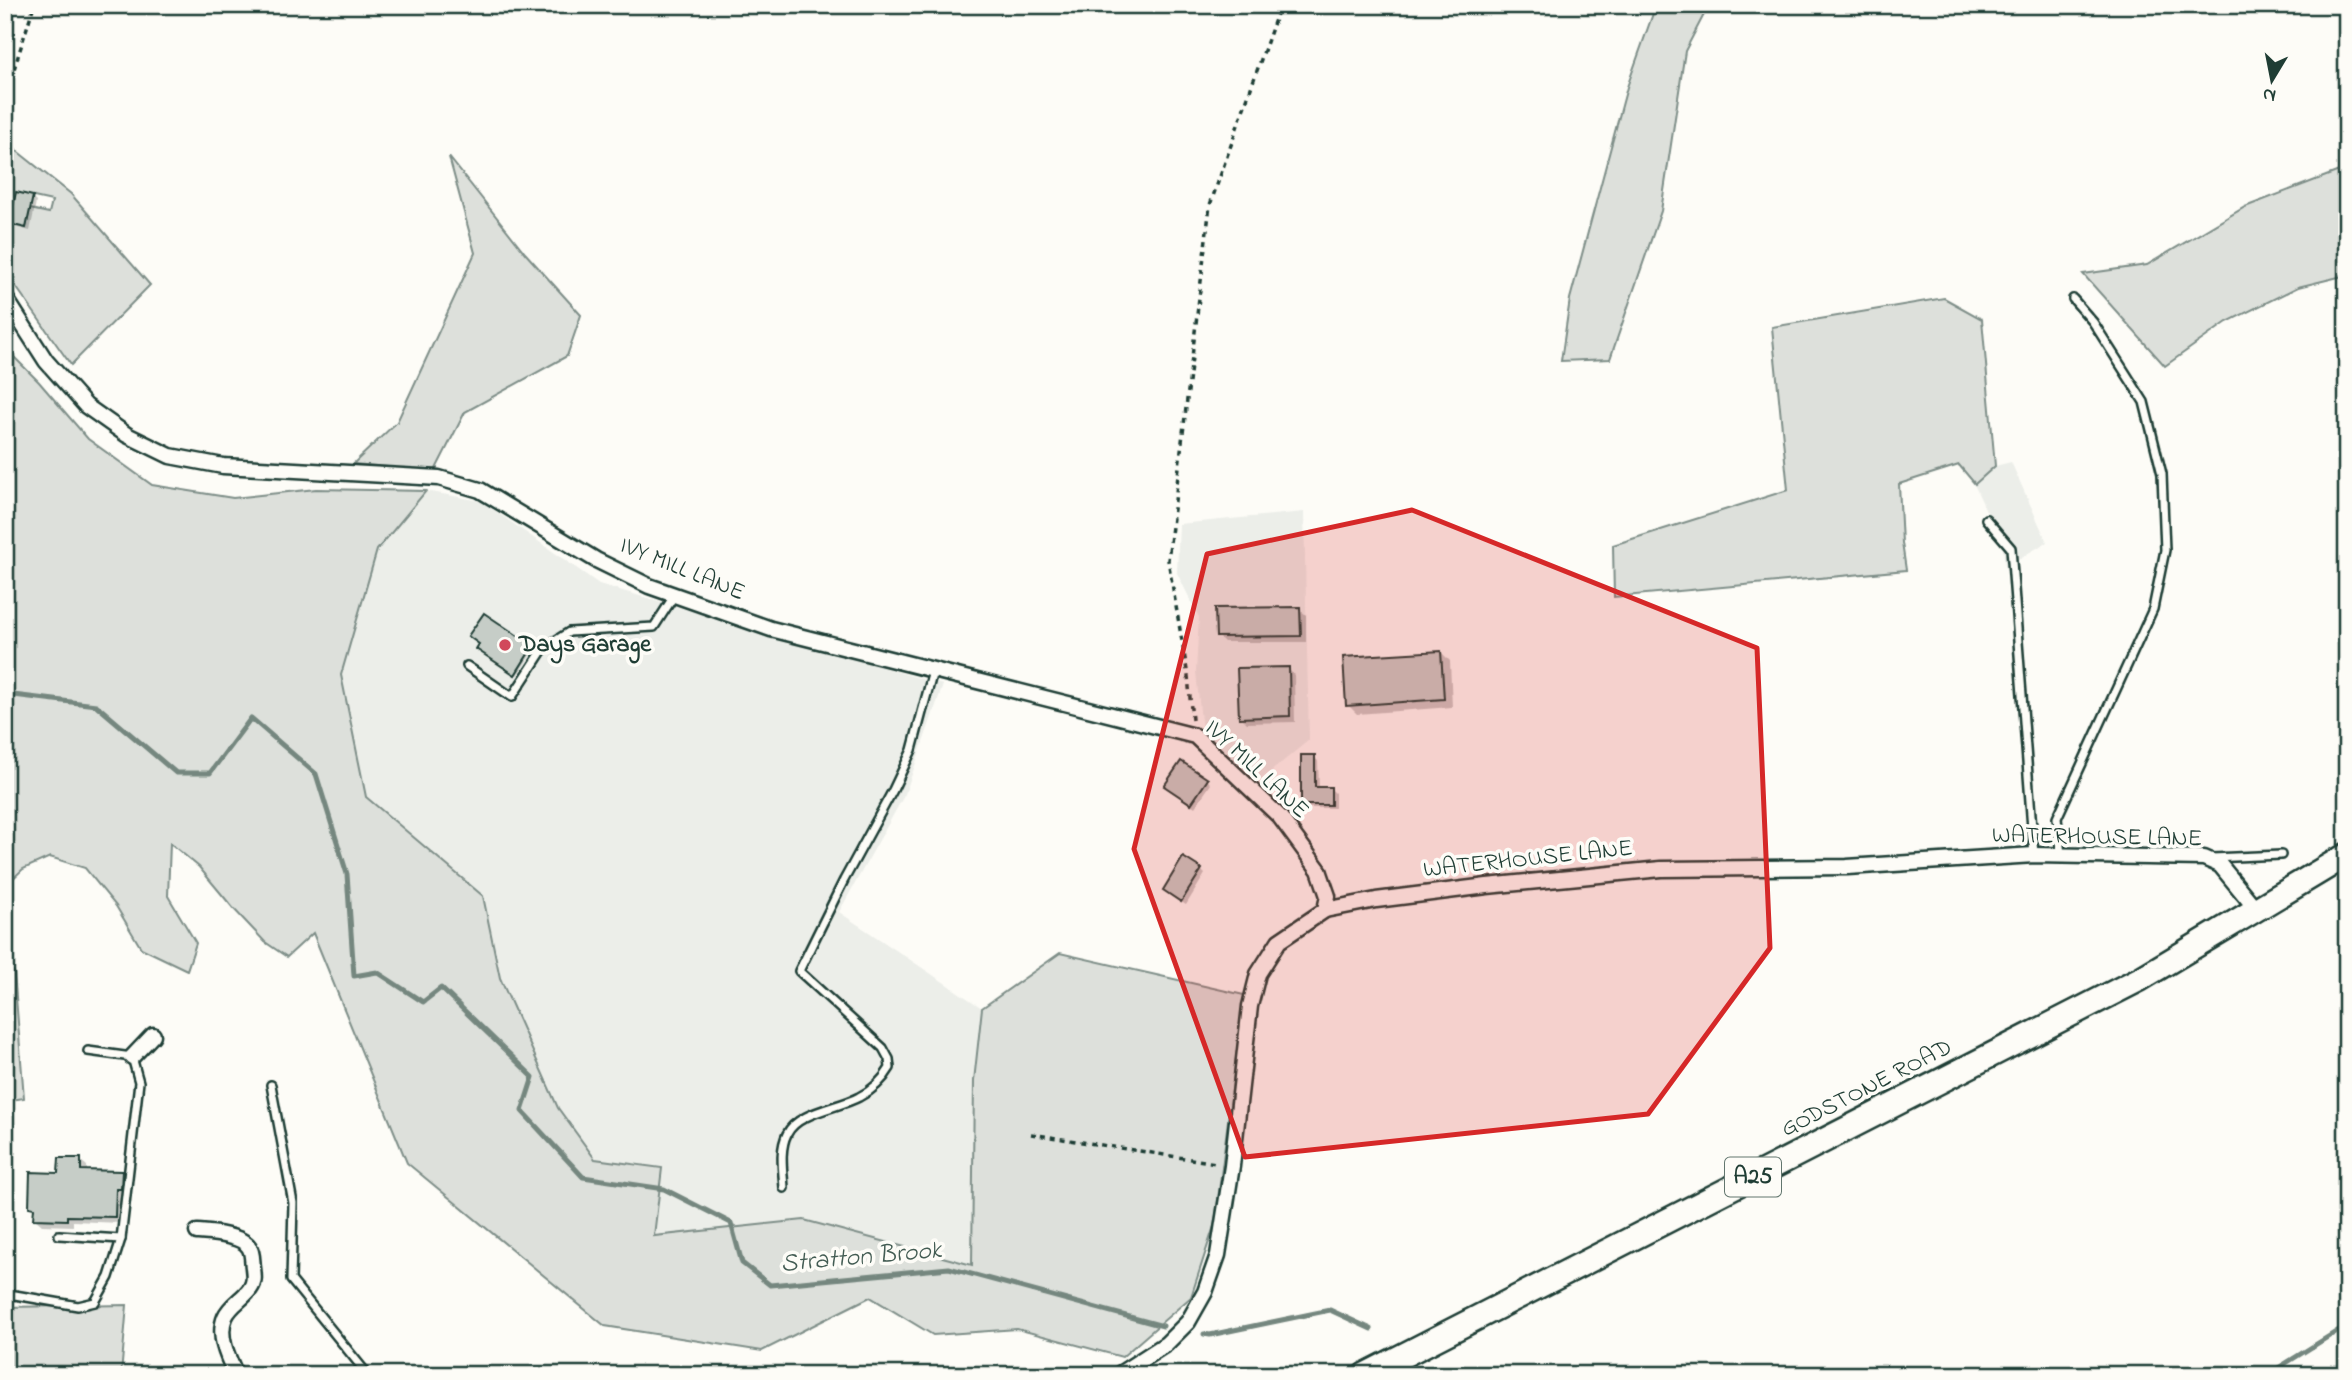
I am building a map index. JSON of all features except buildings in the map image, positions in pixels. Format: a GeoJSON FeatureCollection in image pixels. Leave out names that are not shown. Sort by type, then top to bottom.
{"type":"FeatureCollection","features":[{"type":"Feature","properties":{"kind":"main road","name":"GODSTONE ROAD"},"geometry":{"type":"LineString","coordinates":[[1365,1375],[2140,979],[2347,855]]}},
{"type":"Feature","properties":{"kind":"street","name":"IVY MILL LANE"},"geometry":{"type":"LineString","coordinates":[[5,297],[46,361],[86,406],[127,435],[170,456],[223,466],[439,478],[480,490],[596,560],[649,586],[771,629],[1195,736],[1280,817],[1319,870],[1328,896],[1325,910]]}},
{"type":"Feature","properties":{"kind":"street","name":"WATERHOUSE LANE"},"geometry":{"type":"LineString","coordinates":[[1118,1375],[1166,1344],[1188,1322],[1205,1292],[1218,1255],[1250,1006],[1258,974],[1279,941],[1325,910],[1473,887],[1661,869],[1847,867],[2034,855],[2204,859],[2220,865],[2256,909]]}},
{"type":"Feature","properties":{"kind":"street"},"geometry":{"type":"LineString","coordinates":[[132,1057],[153,1035]]}},
{"type":"Feature","properties":{"kind":"street"},"geometry":{"type":"LineString","coordinates":[[197,1232],[240,1240],[249,1246],[252,1257],[255,1276],[252,1287],[231,1307],[224,1318],[221,1334],[236,1375]]}},
{"type":"Feature","properties":{"kind":"lane"},"geometry":{"type":"LineString","coordinates":[[2061,856],[2057,818],[2153,609],[2165,550],[2162,474],[2144,402],[2093,322],[2073,299]]}},
{"type":"Feature","properties":{"kind":"lane"},"geometry":{"type":"LineString","coordinates":[[1986,519],[2011,548],[2034,855]]}},
{"type":"Feature","properties":{"kind":"lane"},"geometry":{"type":"LineString","coordinates":[[467,666],[512,697],[544,648],[569,632],[654,627],[675,595]]}},
{"type":"Feature","properties":{"kind":"lane"},"geometry":{"type":"LineString","coordinates":[[784,1188],[783,1158],[788,1132],[795,1123],[858,1098],[873,1088],[890,1068],[890,1059],[883,1048],[799,971],[907,759],[933,671]]}},
{"type":"Feature","properties":{"kind":"lane"},"geometry":{"type":"LineString","coordinates":[[2204,859],[2281,855]]}},
{"type":"Feature","properties":{"kind":"lane"},"geometry":{"type":"LineString","coordinates":[[5,1297],[15,1295],[78,1306],[95,1302],[109,1277],[121,1239],[139,1082],[132,1057],[88,1051]]}},
{"type":"Feature","properties":{"kind":"lane"},"geometry":{"type":"LineString","coordinates":[[271,1085],[293,1203],[292,1280],[368,1375]]}},
{"type":"Feature","properties":{"kind":"lane"},"geometry":{"type":"LineString","coordinates":[[59,1235],[121,1239]]}},
{"type":"Feature","properties":{"kind":"path"},"geometry":{"type":"LineString","coordinates":[[5,98],[34,5]]}},
{"type":"Feature","properties":{"kind":"path"},"geometry":{"type":"LineString","coordinates":[[1195,736],[1189,704],[1188,676],[1168,560],[1186,397],[1210,205],[1280,5]]}},
{"type":"Feature","properties":{"kind":"path"},"geometry":{"type":"LineString","coordinates":[[1031,1134],[1231,1166]]}},
{"type":"Feature","properties":{"kind":"highlighted area"},"geometry":{"type":"Polygon","coordinates":[[[1412,510],[1757,648],[1770,948],[1648,1114],[1245,1157],[1134,849],[1207,554],[1412,510]]]}},
{"type":"Feature","properties":{"kind":"shaded area"},"geometry":{"type":"Polygon","coordinates":[[[1656,5],[1709,5],[1685,51],[1661,211],[1610,359],[1561,361],[1570,299],[1627,87],[1656,5]]]}},
{"type":"Feature","properties":{"kind":"shaded area"},"geometry":{"type":"Polygon","coordinates":[[[7,143],[71,194],[150,285],[71,365],[5,271],[7,143]],[[16,193],[9,224],[26,227],[30,209],[49,213],[52,201],[16,193]]]}},
{"type":"Feature","properties":{"kind":"shaded area"},"geometry":{"type":"Polygon","coordinates":[[[449,157],[525,253],[581,315],[567,356],[465,412],[435,471],[353,464],[397,422],[475,253],[449,157]]]}},
{"type":"Feature","properties":{"kind":"shaded area"},"geometry":{"type":"Polygon","coordinates":[[[2347,168],[2347,275],[2298,287],[2227,322],[2165,366],[2083,274],[2147,265],[2245,207],[2347,168]]]}},
{"type":"Feature","properties":{"kind":"shaded area"},"geometry":{"type":"Polygon","coordinates":[[[1944,298],[1982,319],[1995,466],[1975,484],[1959,465],[1899,484],[1906,570],[1614,597],[1613,545],[1788,490],[1772,327],[1944,298]]]}},
{"type":"Feature","properties":{"kind":"shaded area"},"geometry":{"type":"Polygon","coordinates":[[[5,348],[39,382],[88,439],[152,485],[233,498],[316,489],[426,491],[377,550],[341,675],[366,797],[483,896],[500,978],[558,1108],[595,1159],[662,1168],[654,1236],[804,1220],[972,1265],[974,1081],[982,1008],[1060,953],[1244,995],[1215,1223],[1191,1297],[1122,1357],[1017,1329],[933,1335],[870,1297],[762,1351],[605,1326],[407,1163],[313,933],[287,957],[265,942],[199,867],[170,843],[168,896],[196,943],[187,970],[141,948],[116,906],[85,868],[50,857],[23,869],[5,886],[5,348]]]}},
{"type":"Feature","properties":{"kind":"shaded area"},"geometry":{"type":"Polygon","coordinates":[[[2011,462],[2047,542],[2005,567],[2003,548],[1973,482],[1995,466],[2011,462]]]}},
{"type":"Feature","properties":{"kind":"shaded area"},"geometry":{"type":"Polygon","coordinates":[[[426,491],[481,501],[599,584],[943,685],[905,794],[839,912],[982,1008],[974,1081],[972,1265],[804,1220],[654,1236],[558,1108],[500,978],[483,896],[366,797],[340,675],[377,549],[426,491]]]}},
{"type":"Feature","properties":{"kind":"shaded area"},"geometry":{"type":"Polygon","coordinates":[[[1304,512],[1309,740],[1258,782],[1202,731],[1196,672],[1199,617],[1177,573],[1179,524],[1304,512]]]}},
{"type":"Feature","properties":{"kind":"shaded area"},"geometry":{"type":"Polygon","coordinates":[[[5,960],[14,972],[24,1098],[5,1101],[5,960]]]}},
{"type":"Feature","properties":{"kind":"shaded area"},"geometry":{"type":"Polygon","coordinates":[[[127,1305],[121,1375],[5,1375],[5,1307],[127,1305]]]}},
{"type":"Feature","properties":{"kind":"waterway","name":"Stratton Brook"},"geometry":{"type":"LineString","coordinates":[[5,694],[96,705],[176,773],[210,773],[251,718],[316,774],[347,874],[354,976],[377,972],[423,1002],[441,988],[533,1077],[522,1111],[583,1177],[664,1189],[731,1223],[742,1263],[770,1285],[949,1268],[1163,1326]]}},
{"type":"Feature","properties":{"kind":"waterway","name":"Stratton Brook"},"geometry":{"type":"LineString","coordinates":[[1204,1334],[1210,1335],[1330,1310],[1371,1329]]}},
{"type":"Feature","properties":{"kind":"waterway"},"geometry":{"type":"LineString","coordinates":[[2267,1375],[2347,1325]]}},
{"type":"Feature","properties":{"kind":"place","name":"Days Garage"},"geometry":{"type":"Point","coordinates":[505,645]}}]}
